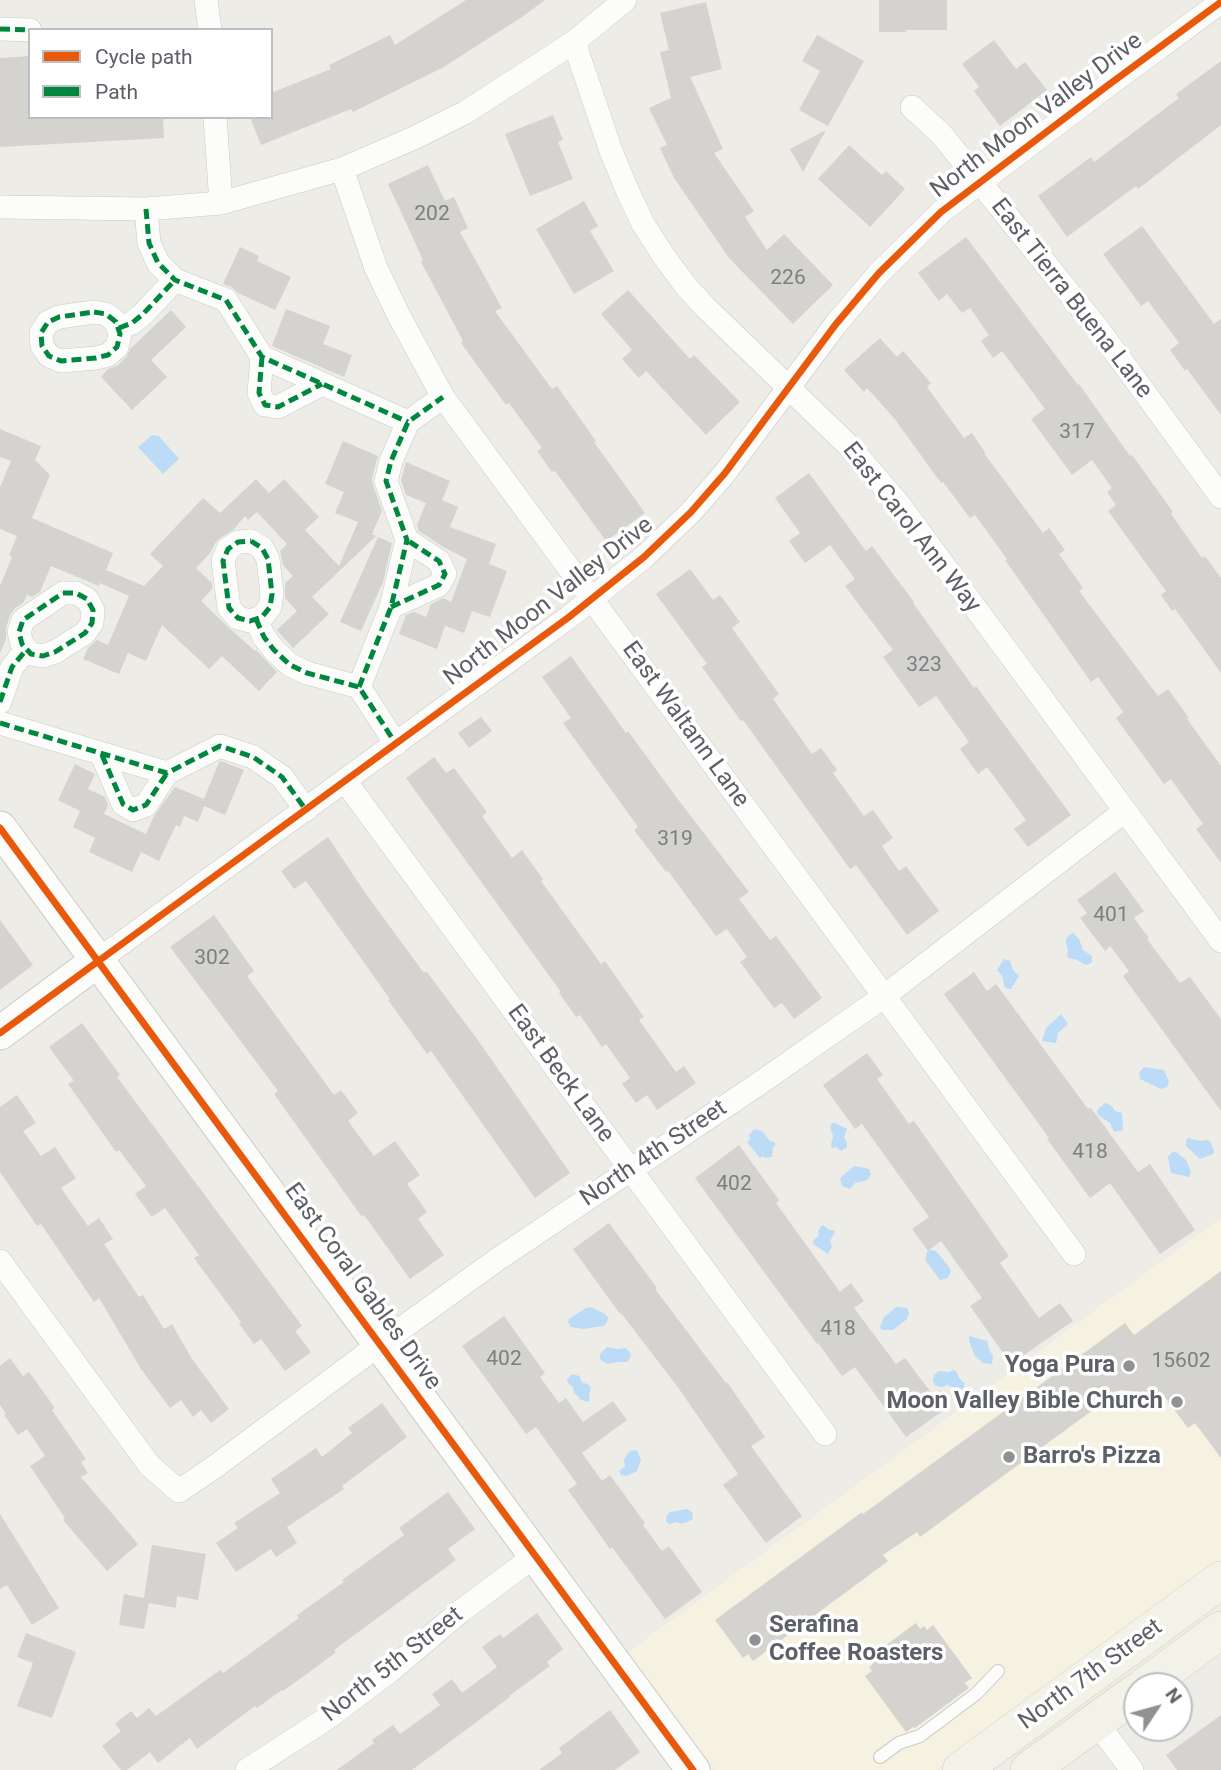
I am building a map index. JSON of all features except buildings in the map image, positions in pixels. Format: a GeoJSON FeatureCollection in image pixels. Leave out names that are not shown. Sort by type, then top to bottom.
{"type":"FeatureCollection","features":[{"type":"Feature","properties":{"kind":"main road","name":"North 7th Street"},"geometry":{"type":"LineString","coordinates":[[961,1770],[1221,1580]]}},
{"type":"Feature","properties":{"kind":"main road","name":"North 7th Street"},"geometry":{"type":"LineString","coordinates":[[1164,1672],[1221,1630]]}},
{"type":"Feature","properties":{"kind":"main road","name":"North 7th Street"},"geometry":{"type":"LineString","coordinates":[[1029,1770],[1123,1702]]}},
{"type":"Feature","properties":{"kind":"street"},"geometry":{"type":"LineString","coordinates":[[206,0],[210,28]]}},
{"type":"Feature","properties":{"kind":"street"},"geometry":{"type":"LineString","coordinates":[[0,207],[146,209],[221,203],[342,169],[466,112],[574,43],[625,0]]}},
{"type":"Feature","properties":{"kind":"street","name":"North Moon Valley Drive"},"geometry":{"type":"LineString","coordinates":[[0,1033],[396,744],[643,557],[691,512],[725,473],[836,324],[879,273],[941,212],[1221,2]]}},
{"type":"Feature","properties":{"kind":"street"},"geometry":{"type":"LineString","coordinates":[[0,29],[28,30]]}},
{"type":"Feature","properties":{"kind":"street","name":"East Carol Ann Way"},"geometry":{"type":"LineString","coordinates":[[574,43],[628,192],[643,224],[671,265],[698,299],[848,445],[898,503],[1221,942]]}},
{"type":"Feature","properties":{"kind":"street","name":"East Tierra Buena Lane"},"geometry":{"type":"LineString","coordinates":[[912,107],[942,135],[1099,330],[1221,498]]}},
{"type":"Feature","properties":{"kind":"street"},"geometry":{"type":"LineString","coordinates":[[215,119],[221,203]]}},
{"type":"Feature","properties":{"kind":"street","name":"East Waltann Lane"},"geometry":{"type":"LineString","coordinates":[[342,169],[376,268],[443,397],[1074,1255]]}},
{"type":"Feature","properties":{"kind":"street"},"geometry":{"type":"LineString","coordinates":[[146,209],[149,243],[158,264],[175,280],[226,300],[262,357],[408,422]]}},
{"type":"Feature","properties":{"kind":"street"},"geometry":{"type":"LineString","coordinates":[[119,328],[132,323],[143,314],[175,280]]}},
{"type":"Feature","properties":{"kind":"street"},"geometry":{"type":"LineString","coordinates":[[262,357],[259,393],[265,405],[278,407],[322,384]]}},
{"type":"Feature","properties":{"kind":"street"},"geometry":{"type":"LineString","coordinates":[[359,687],[391,607],[407,541],[386,481],[391,461],[408,422],[443,397]]}},
{"type":"Feature","properties":{"kind":"street"},"geometry":{"type":"LineString","coordinates":[[391,607],[439,585],[445,574],[439,561],[407,541]]}},
{"type":"Feature","properties":{"kind":"street"},"geometry":{"type":"LineString","coordinates":[[256,619],[264,637],[290,665],[307,673],[359,687],[396,744]]}},
{"type":"Feature","properties":{"kind":"street"},"geometry":{"type":"LineString","coordinates":[[0,702],[12,667],[26,650]]}},
{"type":"Feature","properties":{"kind":"street"},"geometry":{"type":"LineString","coordinates":[[0,723],[167,773]]}},
{"type":"Feature","properties":{"kind":"street"},"geometry":{"type":"LineString","coordinates":[[102,755],[122,804],[133,810],[146,805],[167,773],[220,746],[253,757],[282,776],[306,810]]}},
{"type":"Feature","properties":{"kind":"street","name":"East Beck Lane"},"geometry":{"type":"LineString","coordinates":[[345,781],[825,1434]]}},
{"type":"Feature","properties":{"kind":"street","name":"North 4th Street"},"geometry":{"type":"LineString","coordinates":[[0,1261],[150,1466],[178,1491],[498,1259],[761,1083],[883,997],[1125,811]]}},
{"type":"Feature","properties":{"kind":"street","name":"East Coral Gables Drive"},"geometry":{"type":"LineString","coordinates":[[0,828],[691,1769]]}},
{"type":"Feature","properties":{"kind":"street","name":"North 5th Street"},"geometry":{"type":"LineString","coordinates":[[247,1770],[329,1717],[536,1555]]}},
{"type":"Feature","properties":{"kind":"street"},"geometry":{"type":"LineString","coordinates":[[1096,1722],[1132,1770]]}},
{"type":"Feature","properties":{"kind":"lane"},"geometry":{"type":"LineString","coordinates":[[880,1757],[899,1743],[920,1736],[976,1693],[998,1671]]}},
{"type":"Feature","properties":{"kind":"shaded area"},"geometry":{"type":"Polygon","coordinates":[[[1221,1218],[1221,1562],[937,1770],[715,1770],[628,1652],[1221,1218]]]}},
{"type":"Feature","properties":{"kind":"water"},"geometry":{"type":"Polygon","coordinates":[[[152,435],[159,436],[179,459],[163,474],[138,447],[152,435]]]}},
{"type":"Feature","properties":{"kind":"water"},"geometry":{"type":"Polygon","coordinates":[[[1073,933],[1079,939],[1083,950],[1092,956],[1092,962],[1089,964],[1067,956],[1066,939],[1073,933]]]}},
{"type":"Feature","properties":{"kind":"water"},"geometry":{"type":"Polygon","coordinates":[[[1004,959],[1010,961],[1019,976],[1011,989],[1005,988],[1002,976],[997,970],[1004,959]]]}},
{"type":"Feature","properties":{"kind":"water"},"geometry":{"type":"Polygon","coordinates":[[[1061,1014],[1068,1024],[1058,1033],[1056,1043],[1042,1041],[1046,1028],[1061,1014]]]}},
{"type":"Feature","properties":{"kind":"water"},"geometry":{"type":"Polygon","coordinates":[[[1144,1067],[1164,1070],[1169,1082],[1167,1087],[1161,1089],[1140,1079],[1139,1073],[1144,1067]]]}},
{"type":"Feature","properties":{"kind":"water"},"geometry":{"type":"Polygon","coordinates":[[[1105,1103],[1122,1113],[1123,1130],[1114,1132],[1110,1123],[1098,1115],[1097,1111],[1105,1103]]]}},
{"type":"Feature","properties":{"kind":"water"},"geometry":{"type":"Polygon","coordinates":[[[832,1123],[847,1129],[844,1137],[847,1147],[841,1151],[831,1145],[832,1123]]]}},
{"type":"Feature","properties":{"kind":"water"},"geometry":{"type":"Polygon","coordinates":[[[754,1129],[762,1131],[776,1145],[773,1147],[772,1157],[760,1158],[747,1142],[754,1129]]]}},
{"type":"Feature","properties":{"kind":"water"},"geometry":{"type":"Polygon","coordinates":[[[1188,1138],[1208,1140],[1213,1154],[1200,1159],[1186,1146],[1188,1138]]]}},
{"type":"Feature","properties":{"kind":"water"},"geometry":{"type":"Polygon","coordinates":[[[1172,1152],[1186,1160],[1191,1172],[1189,1177],[1171,1173],[1168,1157],[1172,1152]]]}},
{"type":"Feature","properties":{"kind":"water"},"geometry":{"type":"Polygon","coordinates":[[[854,1166],[869,1169],[871,1174],[867,1180],[855,1183],[850,1189],[842,1186],[840,1178],[854,1166]]]}},
{"type":"Feature","properties":{"kind":"water"},"geometry":{"type":"Polygon","coordinates":[[[822,1225],[835,1232],[828,1254],[813,1244],[822,1225]]]}},
{"type":"Feature","properties":{"kind":"water"},"geometry":{"type":"Polygon","coordinates":[[[936,1251],[949,1267],[951,1271],[948,1278],[940,1280],[925,1260],[927,1252],[936,1251]]]}},
{"type":"Feature","properties":{"kind":"water"},"geometry":{"type":"Polygon","coordinates":[[[591,1307],[608,1318],[604,1326],[583,1329],[571,1327],[569,1319],[591,1307]]]}},
{"type":"Feature","properties":{"kind":"water"},"geometry":{"type":"Polygon","coordinates":[[[896,1307],[907,1308],[907,1319],[893,1330],[882,1330],[880,1327],[883,1318],[896,1307]]]}},
{"type":"Feature","properties":{"kind":"water"},"geometry":{"type":"Polygon","coordinates":[[[969,1336],[987,1341],[993,1356],[992,1364],[983,1363],[975,1356],[969,1336]]]}},
{"type":"Feature","properties":{"kind":"water"},"geometry":{"type":"Polygon","coordinates":[[[607,1347],[626,1348],[631,1354],[630,1358],[627,1362],[608,1364],[600,1359],[600,1354],[607,1347]]]}},
{"type":"Feature","properties":{"kind":"water"},"geometry":{"type":"Polygon","coordinates":[[[953,1370],[965,1384],[963,1390],[948,1385],[935,1385],[934,1375],[939,1371],[953,1370]]]}},
{"type":"Feature","properties":{"kind":"water"},"geometry":{"type":"Polygon","coordinates":[[[572,1374],[579,1376],[582,1382],[591,1387],[588,1402],[579,1399],[568,1383],[567,1380],[572,1374]]]}},
{"type":"Feature","properties":{"kind":"water"},"geometry":{"type":"Polygon","coordinates":[[[634,1450],[641,1459],[637,1471],[627,1476],[621,1475],[619,1471],[625,1466],[624,1459],[634,1450]]]}},
{"type":"Feature","properties":{"kind":"water"},"geometry":{"type":"Polygon","coordinates":[[[687,1509],[693,1513],[692,1520],[681,1524],[669,1524],[666,1521],[670,1512],[687,1509]]]}},
{"type":"Feature","properties":{"kind":"marked path"},"geometry":{"type":"LineString","coordinates":[[0,29],[28,30]]}},
{"type":"Feature","properties":{"kind":"marked path"},"geometry":{"type":"LineString","coordinates":[[146,209],[149,243],[158,263],[175,280],[226,300],[262,357],[408,422]]}},
{"type":"Feature","properties":{"kind":"marked path"},"geometry":{"type":"LineString","coordinates":[[119,328],[132,323],[143,314],[175,280]]}},
{"type":"Feature","properties":{"kind":"marked path"},"geometry":{"type":"LineString","coordinates":[[94,312],[106,314],[116,322],[120,334],[117,347],[108,355],[96,358],[61,361],[49,356],[42,346],[41,333],[48,322],[59,317],[94,312]]}},
{"type":"Feature","properties":{"kind":"marked path"},"geometry":{"type":"LineString","coordinates":[[262,357],[259,393],[265,405],[278,407],[322,384]]}},
{"type":"Feature","properties":{"kind":"marked path"},"geometry":{"type":"LineString","coordinates":[[359,687],[391,607],[407,540],[386,481],[391,461],[408,422],[443,397]]}},
{"type":"Feature","properties":{"kind":"marked path"},"geometry":{"type":"LineString","coordinates":[[391,607],[439,585],[445,574],[439,561],[407,540]]}},
{"type":"Feature","properties":{"kind":"marked path"},"geometry":{"type":"LineString","coordinates":[[251,541],[262,548],[268,559],[272,594],[270,607],[262,617],[250,621],[238,618],[229,608],[223,561],[228,549],[238,542],[251,541]]}},
{"type":"Feature","properties":{"kind":"marked path"},"geometry":{"type":"LineString","coordinates":[[63,593],[76,593],[87,599],[93,610],[92,623],[85,633],[55,652],[43,656],[31,654],[22,644],[19,632],[23,620],[63,593]]}},
{"type":"Feature","properties":{"kind":"marked path"},"geometry":{"type":"LineString","coordinates":[[256,619],[264,637],[290,665],[307,673],[359,687],[396,744]]}},
{"type":"Feature","properties":{"kind":"marked path"},"geometry":{"type":"LineString","coordinates":[[0,702],[12,667],[26,650]]}},
{"type":"Feature","properties":{"kind":"marked path"},"geometry":{"type":"LineString","coordinates":[[0,723],[167,773],[220,746],[253,757],[282,777],[306,810]]}},
{"type":"Feature","properties":{"kind":"marked path"},"geometry":{"type":"LineString","coordinates":[[102,755],[123,804],[133,810],[146,805],[167,773]]}},
{"type":"Feature","properties":{"kind":"cycle path"},"geometry":{"type":"LineString","coordinates":[[0,1033],[569,617],[644,557],[691,512],[725,473],[836,324],[879,273],[941,212],[1221,2]]}},
{"type":"Feature","properties":{"kind":"cycle path"},"geometry":{"type":"LineString","coordinates":[[0,828],[693,1770]]}},
{"type":"Feature","properties":{"kind":"place","name":"Yoga Pura"},"geometry":{"type":"Point","coordinates":[1129,1366]}},
{"type":"Feature","properties":{"kind":"place","name":"Moon Valley Bible Church"},"geometry":{"type":"Point","coordinates":[1177,1402]}},
{"type":"Feature","properties":{"kind":"place","name":"Barro's Pizza"},"geometry":{"type":"Point","coordinates":[1009,1457]}},
{"type":"Feature","properties":{"kind":"place","name":"Serafina Coffee Roasters"},"geometry":{"type":"Point","coordinates":[755,1640]}}]}
